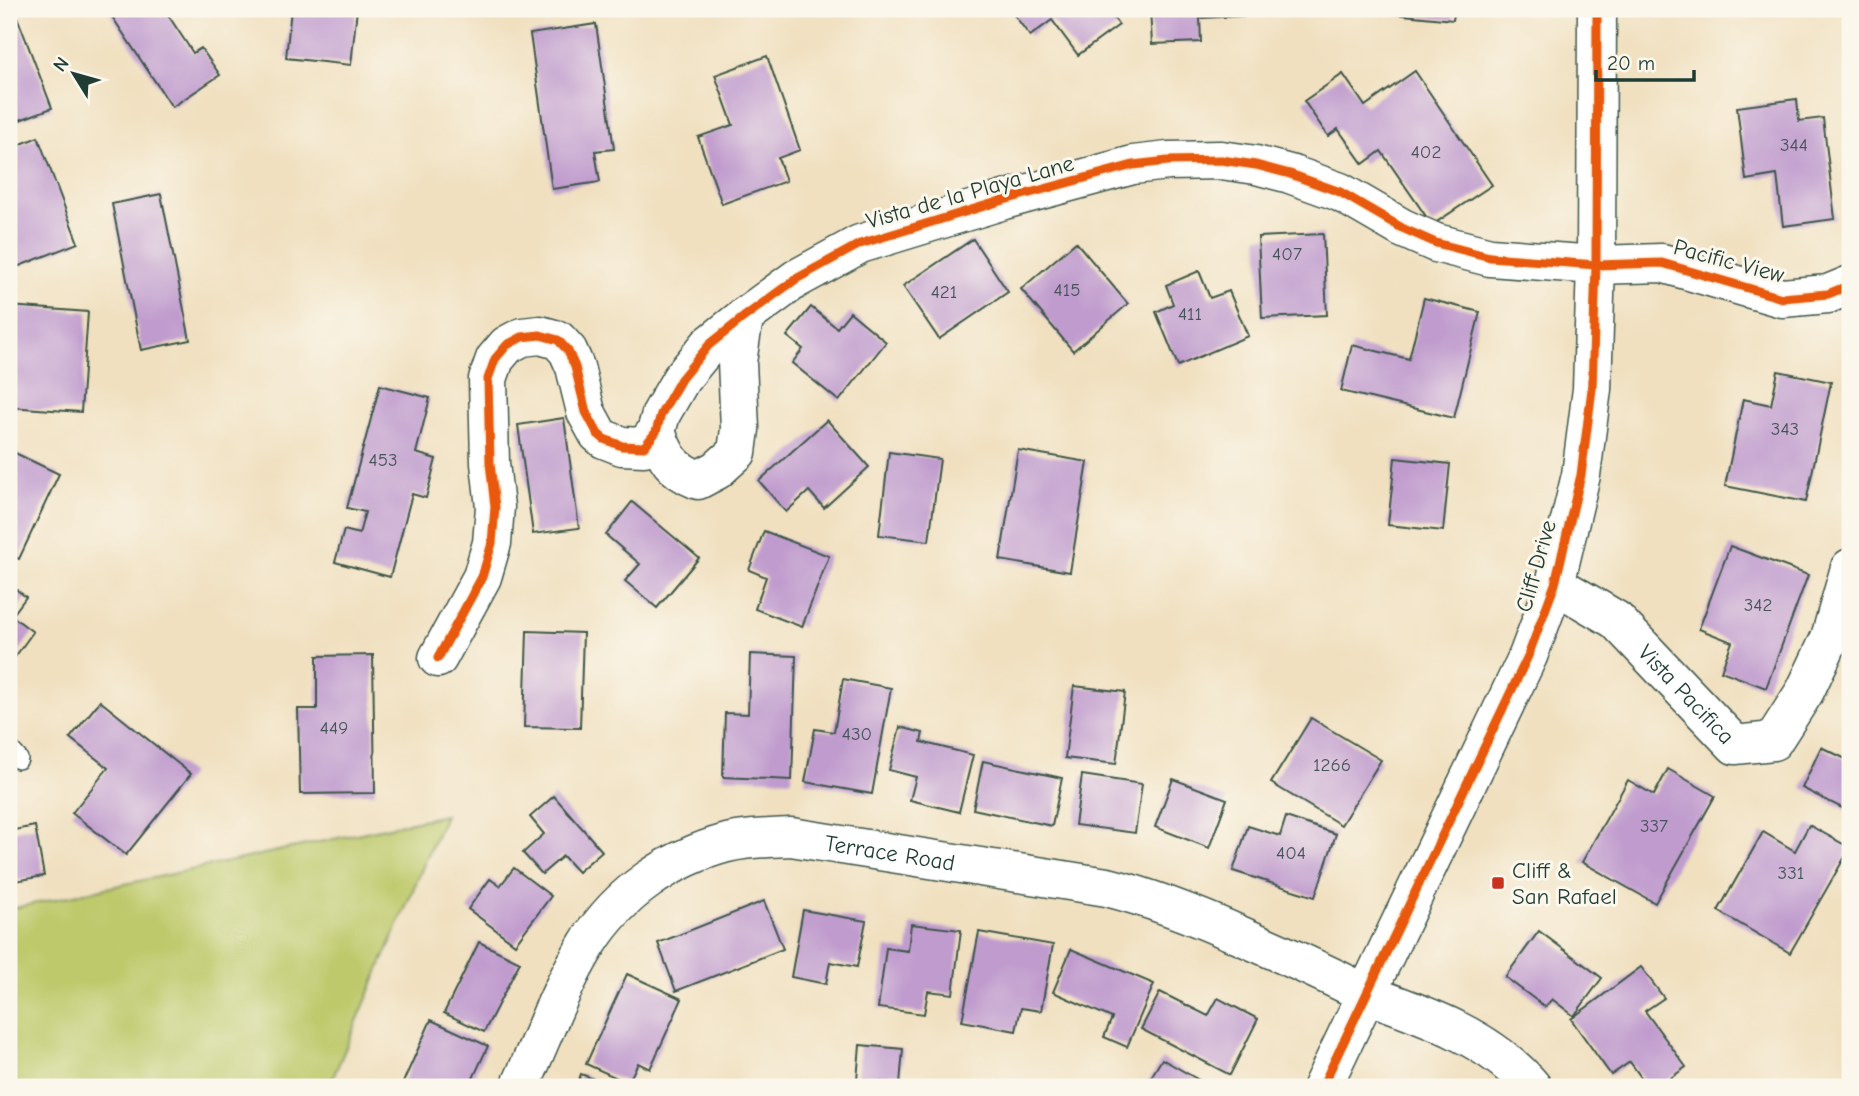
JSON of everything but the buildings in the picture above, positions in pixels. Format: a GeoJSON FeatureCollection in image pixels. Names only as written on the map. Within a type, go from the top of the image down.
{"type":"FeatureCollection","features":[{"type":"Feature","properties":{"kind":"street","name":"Cliff Drive"},"geometry":{"type":"LineString","coordinates":[[1322,1087],[1528,656],[1555,584],[1581,475],[1592,389],[1596,265],[1597,9]]}},
{"type":"Feature","properties":{"kind":"street","name":"Vista de la Playa Lane"},"geometry":{"type":"LineString","coordinates":[[656,432],[661,414],[681,379],[709,345],[796,279],[860,244],[1017,196],[1133,165],[1221,160],[1256,165],[1340,192],[1402,228],[1436,243],[1490,257],[1596,265]]}},
{"type":"Feature","properties":{"kind":"street","name":"Pacific View"},"geometry":{"type":"LineString","coordinates":[[1596,265],[1662,262],[1782,298],[1828,294],[1850,285]]}},
{"type":"Feature","properties":{"kind":"street"},"geometry":{"type":"LineString","coordinates":[[438,658],[482,577],[492,543],[495,507],[490,463],[488,379],[495,359],[507,345],[522,337],[540,335],[558,340],[568,351],[575,367],[586,412],[598,434],[622,446],[644,447],[656,432],[666,457],[684,475],[698,480],[718,470],[737,452],[740,429],[737,362],[744,317]]}},
{"type":"Feature","properties":{"kind":"street","name":"Vista Pacifica"},"geometry":{"type":"LineString","coordinates":[[1555,584],[1616,620],[1735,745],[1773,741],[1805,691],[1830,638],[1850,568]]}},
{"type":"Feature","properties":{"kind":"street","name":"Terrace Road"},"geometry":{"type":"LineString","coordinates":[[520,1087],[574,967],[590,940],[620,903],[656,874],[684,858],[729,843],[791,837],[1137,894],[1314,967],[1366,994],[1426,1016],[1489,1048],[1532,1087]]}},
{"type":"Feature","properties":{"kind":"green space"},"geometry":{"type":"Polygon","coordinates":[[[445,815],[329,1087],[9,1087],[9,909],[445,815]]]}},
{"type":"Feature","properties":{"kind":"cycle path"},"geometry":{"type":"LineString","coordinates":[[1322,1087],[1528,656],[1555,584],[1581,475],[1592,389],[1596,265],[1597,9]]}},
{"type":"Feature","properties":{"kind":"cycle path"},"geometry":{"type":"LineString","coordinates":[[438,658],[482,577],[492,543],[495,507],[490,463],[488,379],[495,359],[507,345],[522,337],[540,335],[558,340],[568,351],[575,367],[586,412],[598,434],[622,446],[644,447],[656,432],[661,414],[681,379],[709,345],[796,279],[860,244],[1004,200],[1133,165],[1221,160],[1256,165],[1340,192],[1402,228],[1436,243],[1490,257],[1596,265],[1662,263],[1782,298],[1828,294],[1850,285]]}},
{"type":"Feature","properties":{"kind":"place","name":"Cliff & San Rafael"},"geometry":{"type":"Point","coordinates":[1498,883]}}]}
